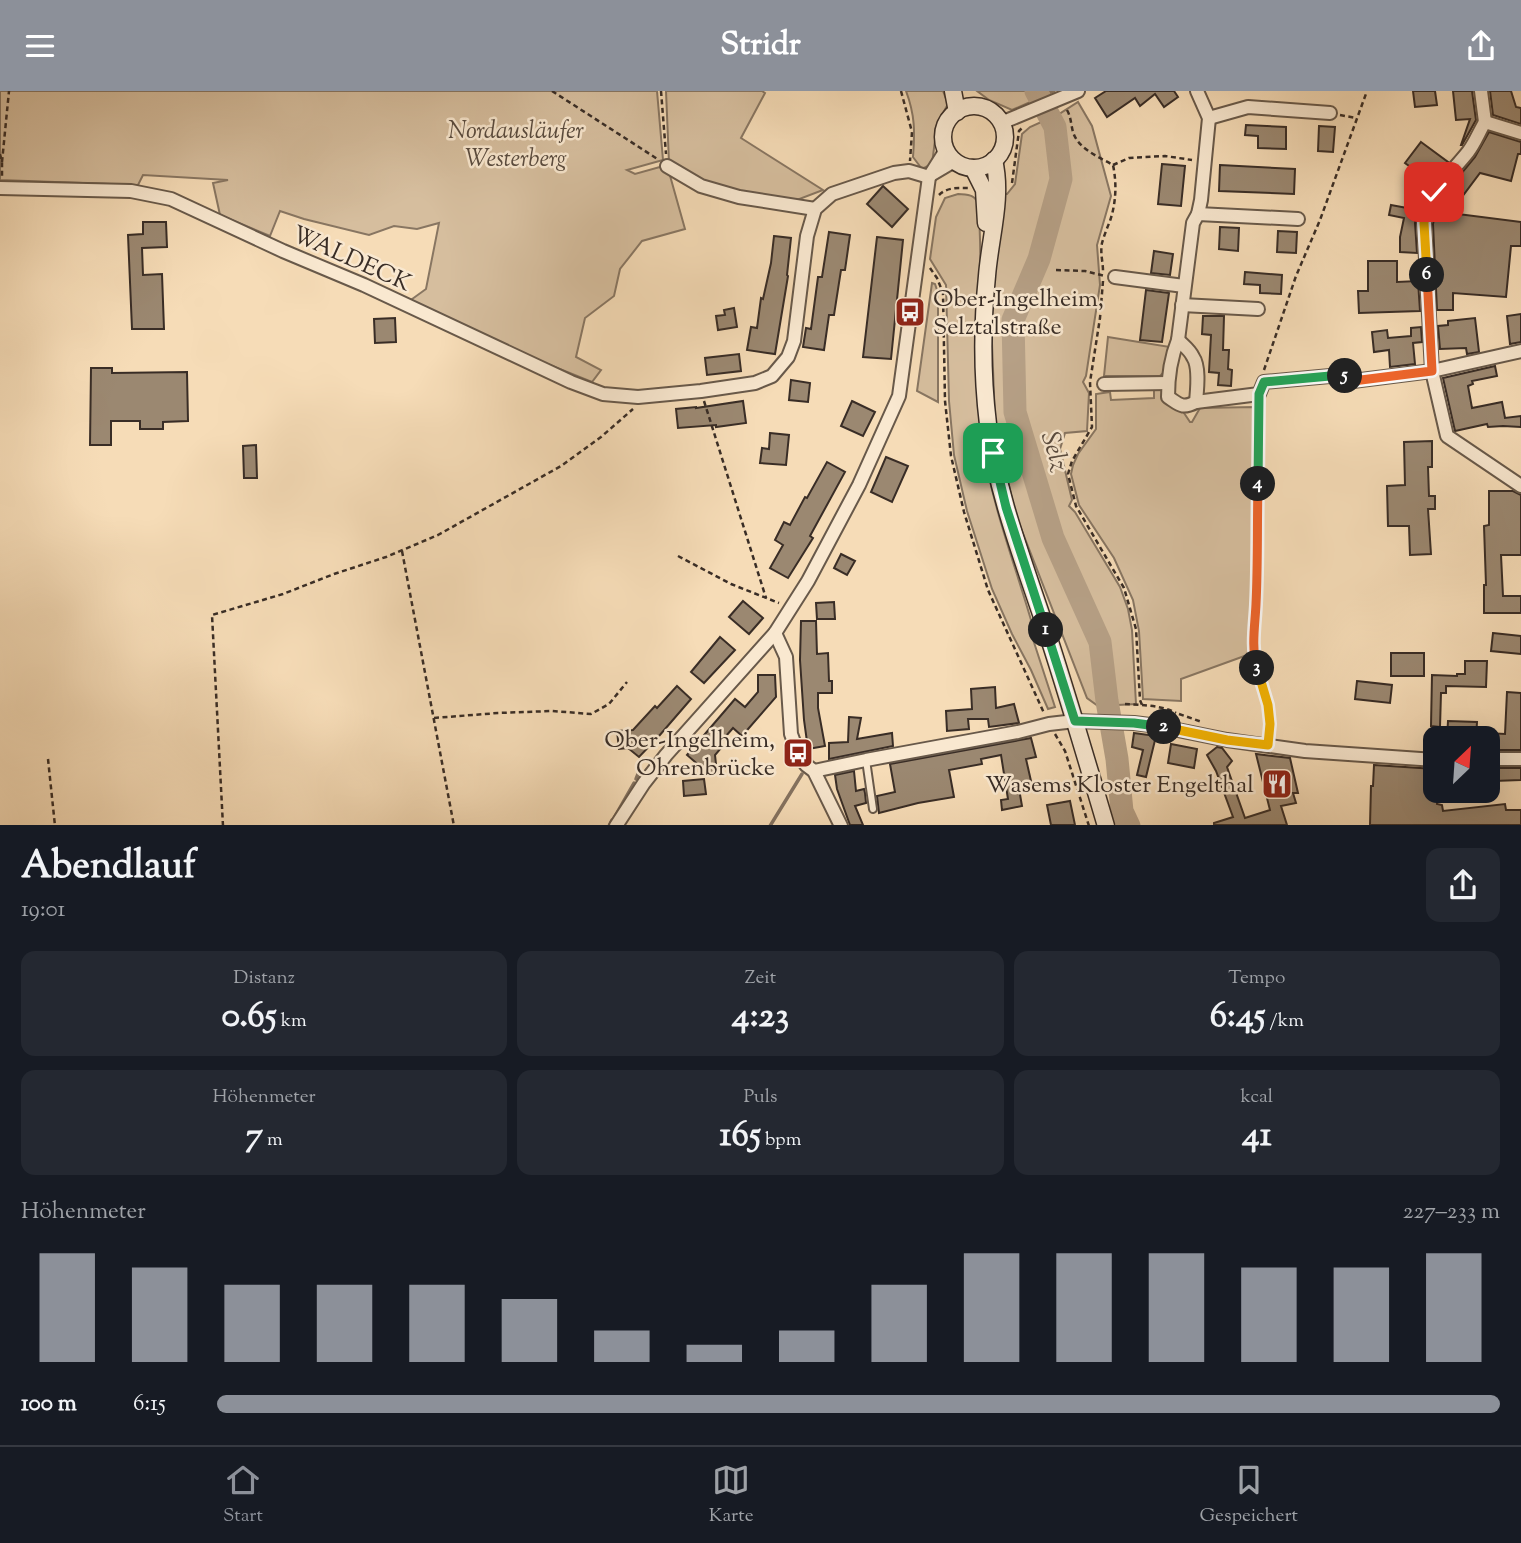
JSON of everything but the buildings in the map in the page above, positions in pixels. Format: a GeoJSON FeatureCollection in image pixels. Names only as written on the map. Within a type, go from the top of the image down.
{"type":"FeatureCollection","features":[{"type":"Feature","properties":{"kind":"main road"},"geometry":{"type":"LineString","coordinates":[[953,91],[957,112]]}},
{"type":"Feature","properties":{"kind":"main road"},"geometry":{"type":"LineString","coordinates":[[965,91],[978,107]]}},
{"type":"Feature","properties":{"kind":"main road"},"geometry":{"type":"LineString","coordinates":[[978,107],[991,112],[1001,123],[1004,143],[995,160],[982,167],[972,168],[959,164],[950,155],[944,144],[943,132],[948,121],[957,112],[978,107]]}},
{"type":"Feature","properties":{"kind":"main road"},"geometry":{"type":"LineString","coordinates":[[995,160],[998,190],[984,317],[984,371],[993,453],[1006,507],[1106,825]]}},
{"type":"Feature","properties":{"kind":"main road"},"geometry":{"type":"LineString","coordinates":[[972,168],[984,190],[987,274]]}},
{"type":"Feature","properties":{"kind":"street"},"geometry":{"type":"LineString","coordinates":[[1001,123],[1025,119],[1078,91]]}},
{"type":"Feature","properties":{"kind":"street"},"geometry":{"type":"LineString","coordinates":[[1197,91],[1209,118],[1206,161],[1198,214],[1193,223],[1168,397],[1186,406],[1261,388],[1341,375],[1353,381],[1432,371],[1521,351]]}},
{"type":"Feature","properties":{"kind":"street"},"geometry":{"type":"LineString","coordinates":[[1481,91],[1485,122],[1470,149],[1434,192],[1426,209],[1424,223],[1432,371],[1447,436],[1521,486]]}},
{"type":"Feature","properties":{"kind":"street"},"geometry":{"type":"LineString","coordinates":[[1209,118],[1248,107],[1330,113]]}},
{"type":"Feature","properties":{"kind":"street"},"geometry":{"type":"LineString","coordinates":[[1485,122],[1521,133]]}},
{"type":"Feature","properties":{"kind":"street"},"geometry":{"type":"LineString","coordinates":[[616,825],[666,755],[775,633],[808,581],[859,485],[899,396],[929,177],[950,155]]}},
{"type":"Feature","properties":{"kind":"street"},"geometry":{"type":"LineString","coordinates":[[667,166],[701,185],[739,197],[815,209],[832,194],[878,177],[909,171],[929,177]]}},
{"type":"Feature","properties":{"kind":"street","name":"WALDECK"},"geometry":{"type":"LineString","coordinates":[[1,188],[131,191],[171,199],[571,381],[603,394],[638,397],[755,383],[772,376],[788,356],[794,341],[807,236],[815,209]]}},
{"type":"Feature","properties":{"kind":"street"},"geometry":{"type":"LineString","coordinates":[[1198,214],[1298,219]]}},
{"type":"Feature","properties":{"kind":"street"},"geometry":{"type":"LineString","coordinates":[[1109,276],[1184,286]]}},
{"type":"Feature","properties":{"kind":"street"},"geometry":{"type":"LineString","coordinates":[[1182,305],[1258,309]]}},
{"type":"Feature","properties":{"kind":"street"},"geometry":{"type":"LineString","coordinates":[[1178,340],[1193,355],[1196,362],[1196,402]]}},
{"type":"Feature","properties":{"kind":"street"},"geometry":{"type":"LineString","coordinates":[[1104,384],[1168,383]]}},
{"type":"Feature","properties":{"kind":"street"},"geometry":{"type":"LineString","coordinates":[[775,633],[786,657],[791,734],[798,753],[814,771],[841,825]]}},
{"type":"Feature","properties":{"kind":"street"},"geometry":{"type":"LineString","coordinates":[[814,771],[1075,721],[1158,726],[1227,740],[1304,751],[1423,759]]}},
{"type":"Feature","properties":{"kind":"street"},"geometry":{"type":"LineString","coordinates":[[1500,759],[1521,758]]}},
{"type":"Feature","properties":{"kind":"lane"},"geometry":{"type":"LineString","coordinates":[[866,760],[873,809]]}},
{"type":"Feature","properties":{"kind":"path"},"geometry":{"type":"LineString","coordinates":[[1,188],[9,91]]}},
{"type":"Feature","properties":{"kind":"path"},"geometry":{"type":"LineString","coordinates":[[552,91],[667,166]]}},
{"type":"Feature","properties":{"kind":"path"},"geometry":{"type":"LineString","coordinates":[[661,91],[667,166]]}},
{"type":"Feature","properties":{"kind":"path"},"geometry":{"type":"LineString","coordinates":[[901,91],[912,132],[909,171]]}},
{"type":"Feature","properties":{"kind":"path"},"geometry":{"type":"LineString","coordinates":[[1268,745],[1268,705],[1253,649],[1261,388],[1296,276],[1320,220],[1367,91]]}},
{"type":"Feature","properties":{"kind":"path"},"geometry":{"type":"LineString","coordinates":[[1058,100],[1070,117],[1074,135],[1088,151],[1113,165],[1116,178],[1115,202],[1102,243],[1101,255],[1109,276],[1090,383],[1092,427],[1072,461],[1069,479],[1076,506],[1124,588],[1136,629],[1142,705]]}},
{"type":"Feature","properties":{"kind":"path"},"geometry":{"type":"LineString","coordinates":[[1330,113],[1356,118]]}},
{"type":"Feature","properties":{"kind":"path"},"geometry":{"type":"LineString","coordinates":[[1006,190],[1012,183],[1019,131],[1025,119]]}},
{"type":"Feature","properties":{"kind":"path"},"geometry":{"type":"LineString","coordinates":[[0,154],[2,162]]}},
{"type":"Feature","properties":{"kind":"path"},"geometry":{"type":"LineString","coordinates":[[1113,165],[1129,158],[1165,156],[1206,161]]}},
{"type":"Feature","properties":{"kind":"path"},"geometry":{"type":"LineString","coordinates":[[938,195],[952,188],[978,190]]}},
{"type":"Feature","properties":{"kind":"path"},"geometry":{"type":"LineString","coordinates":[[926,263],[937,278],[943,293],[945,401],[951,456],[964,512],[988,590],[1049,724],[1065,751],[1089,825]]}},
{"type":"Feature","properties":{"kind":"path"},"geometry":{"type":"LineString","coordinates":[[1056,270],[1085,271],[1109,276]]}},
{"type":"Feature","properties":{"kind":"path"},"geometry":{"type":"LineString","coordinates":[[701,391],[766,598]]}},
{"type":"Feature","properties":{"kind":"path"},"geometry":{"type":"LineString","coordinates":[[223,825],[212,615],[283,594],[386,558],[438,535],[561,466],[637,406],[638,397]]}},
{"type":"Feature","properties":{"kind":"path"},"geometry":{"type":"LineString","coordinates":[[402,551],[454,825]]}},
{"type":"Feature","properties":{"kind":"path"},"geometry":{"type":"LineString","coordinates":[[678,556],[731,584],[791,608]]}},
{"type":"Feature","properties":{"kind":"path"},"geometry":{"type":"LineString","coordinates":[[434,718],[552,711],[591,713],[609,704],[627,682]]}},
{"type":"Feature","properties":{"kind":"path"},"geometry":{"type":"LineString","coordinates":[[1125,704],[1169,709],[1176,713]]}},
{"type":"Feature","properties":{"kind":"path"},"geometry":{"type":"LineString","coordinates":[[48,759],[55,825]]}},
{"type":"Feature","properties":{"kind":"green space","name":"Nordausläufer Westerberg"},"geometry":{"type":"Polygon","coordinates":[[[0,91],[657,91],[663,160],[627,170],[635,174],[667,165],[685,229],[642,241],[620,269],[614,296],[585,318],[576,357],[601,370],[592,382],[408,302],[426,289],[439,223],[417,229],[394,226],[369,235],[280,211],[270,236],[220,215],[213,183],[228,180],[143,175],[138,185],[0,180],[0,91]]]}},
{"type":"Feature","properties":{"kind":"green space"},"geometry":{"type":"Polygon","coordinates":[[[666,91],[762,91],[765,93],[741,138],[823,190],[789,203],[738,193],[702,181],[669,163],[666,91]]]}},
{"type":"Feature","properties":{"kind":"green space"},"geometry":{"type":"Polygon","coordinates":[[[906,91],[943,91],[948,104],[937,124],[932,164],[922,169],[913,157],[914,124],[906,91]]]}},
{"type":"Feature","properties":{"kind":"green space"},"geometry":{"type":"Polygon","coordinates":[[[977,91],[1055,91],[1012,110],[989,100],[977,91]]]}},
{"type":"Feature","properties":{"kind":"green space"},"geometry":{"type":"Polygon","coordinates":[[[1078,102],[1092,126],[1111,196],[1097,245],[1100,285],[1083,382],[1089,393],[1087,431],[1065,433],[1060,449],[1072,500],[1069,506],[1120,587],[1128,609],[1132,630],[1136,704],[1098,706],[1087,698],[1015,513],[995,420],[991,318],[1001,194],[1007,194],[1015,184],[1022,134],[1030,127],[1078,102]]]}},
{"type":"Feature","properties":{"kind":"green space"},"geometry":{"type":"Polygon","coordinates":[[[958,194],[973,197],[979,206],[978,381],[984,451],[999,515],[1031,620],[1029,627],[1055,707],[1048,709],[992,589],[967,511],[954,455],[949,401],[946,285],[930,259],[936,217],[945,198],[958,194]]]}},
{"type":"Feature","properties":{"kind":"green space"},"geometry":{"type":"Polygon","coordinates":[[[932,283],[938,293],[938,402],[917,391],[932,283]]]}},
{"type":"Feature","properties":{"kind":"green space"},"geometry":{"type":"Polygon","coordinates":[[[1108,337],[1170,347],[1166,370],[1160,376],[1104,376],[1108,337]]]}},
{"type":"Feature","properties":{"kind":"green space"},"geometry":{"type":"Polygon","coordinates":[[[1154,389],[1161,389],[1165,399],[1182,410],[1190,422],[1200,408],[1255,407],[1250,654],[1181,679],[1181,701],[1143,699],[1139,631],[1133,600],[1114,558],[1079,505],[1071,474],[1078,454],[1096,429],[1096,394],[1110,392],[1111,400],[1154,398],[1154,389]]]}},
{"type":"Feature","properties":{"kind":"waterway","name":"Selz"},"geometry":{"type":"LineString","coordinates":[[1036,91],[1055,127],[1061,179],[1039,259],[1013,320],[1015,412],[1053,538],[1100,642],[1122,811],[1129,825]]}},
{"type":"Feature","properties":{"kind":"waterway"},"geometry":{"type":"LineString","coordinates":[[636,779],[640,769]]}},
{"type":"Feature","properties":{"kind":"waterway"},"geometry":{"type":"LineString","coordinates":[[771,825],[802,774]]}},
{"type":"Feature","properties":{"kind":"waterway"},"geometry":{"type":"LineString","coordinates":[[614,818],[634,783]]}},
{"type":"Feature","properties":{"kind":"waterway"},"geometry":{"type":"LineString","coordinates":[[610,825],[612,820]]}},
{"type":"Feature","properties":{"kind":"place","name":"Ober-Ingelheim, Selztalstraße"},"geometry":{"type":"Point","coordinates":[910,312]}},
{"type":"Feature","properties":{"kind":"place","name":"Ober-Ingelheim, Ohrenbrücke"},"geometry":{"type":"Point","coordinates":[798,753]}},
{"type":"Feature","properties":{"kind":"place","name":"Wasems Kloster Engelthal"},"geometry":{"type":"Point","coordinates":[1277,784]}},
{"type":"Feature","properties":{"kind":"route"},"geometry":{"type":"LineString","coordinates":[[993,453],[1006,507],[1075,721],[1134,723],[1268,745],[1268,705],[1253,649],[1259,394],[1264,382],[1341,375],[1353,381],[1432,371],[1424,223],[1426,209],[1434,192]]}}]}
